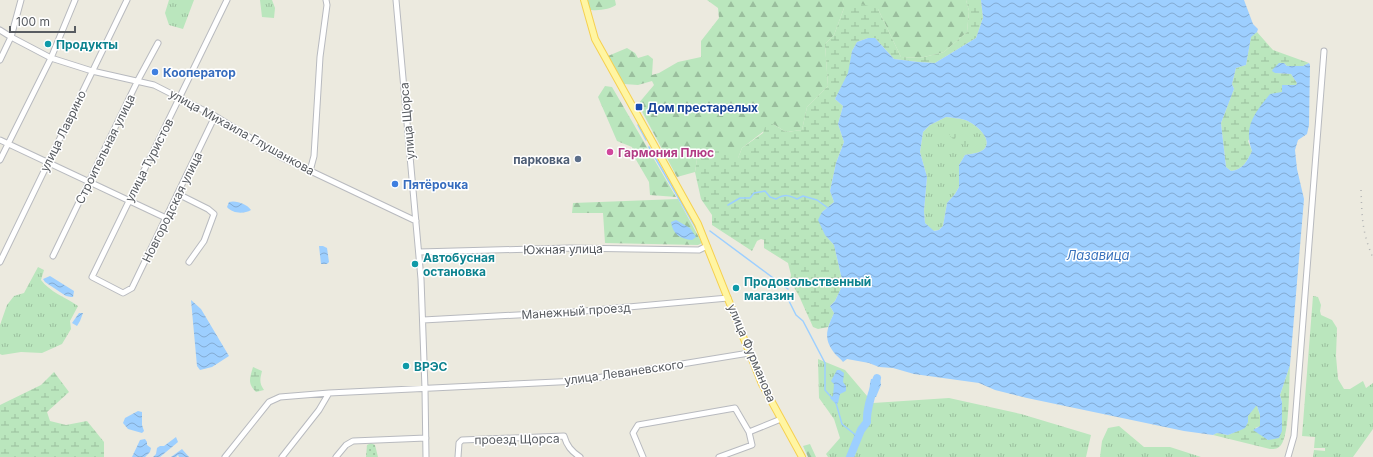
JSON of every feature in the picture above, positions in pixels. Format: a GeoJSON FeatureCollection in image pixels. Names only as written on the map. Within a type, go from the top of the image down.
{"type":"FeatureCollection","features":[{"type":"Feature","properties":{"kind":"main road","name":"улица Фурманова"},"geometry":{"type":"LineString","coordinates":[[584,0],[595,39],[698,224],[762,384],[802,457]]}},
{"type":"Feature","properties":{"kind":"street"},"geometry":{"type":"LineString","coordinates":[[0,160],[51,58],[75,0]]}},
{"type":"Feature","properties":{"kind":"street","name":"улица Лаврино"},"geometry":{"type":"LineString","coordinates":[[1,259],[127,0]]}},
{"type":"Feature","properties":{"kind":"street","name":"улица Туристов"},"geometry":{"type":"LineString","coordinates":[[123,293],[92,277],[227,0]]}},
{"type":"Feature","properties":{"kind":"street"},"geometry":{"type":"LineString","coordinates":[[310,171],[314,156],[320,57],[327,5],[326,0]]}},
{"type":"Feature","properties":{"kind":"street","name":"улица Щорса"},"geometry":{"type":"LineString","coordinates":[[396,0],[419,252],[423,320],[426,457]]}},
{"type":"Feature","properties":{"kind":"street"},"geometry":{"type":"LineString","coordinates":[[0,60],[11,37],[20,1]]}},
{"type":"Feature","properties":{"kind":"street","name":"улица Михаила Глушанкова"},"geometry":{"type":"LineString","coordinates":[[0,30],[51,58],[92,71],[138,80],[154,85],[215,116],[282,157],[416,221]]}},
{"type":"Feature","properties":{"kind":"street","name":"Строительная улица"},"geometry":{"type":"LineString","coordinates":[[53,256],[138,80],[158,43]]}},
{"type":"Feature","properties":{"kind":"street"},"geometry":{"type":"LineString","coordinates":[[1288,457],[1294,436],[1324,51]]}},
{"type":"Feature","properties":{"kind":"street","name":"Новгородская улица"},"geometry":{"type":"LineString","coordinates":[[123,293],[132,288],[215,116]]}},
{"type":"Feature","properties":{"kind":"street"},"geometry":{"type":"LineString","coordinates":[[0,140],[48,164],[166,218]]}},
{"type":"Feature","properties":{"kind":"street"},"geometry":{"type":"LineString","coordinates":[[178,194],[208,209],[214,214],[204,241],[189,262]]}},
{"type":"Feature","properties":{"kind":"street","name":"Южная улица"},"geometry":{"type":"LineString","coordinates":[[419,252],[569,248],[699,250],[707,246]]}},
{"type":"Feature","properties":{"kind":"street","name":"Манежный проезд"},"geometry":{"type":"LineString","coordinates":[[423,320],[573,312],[728,298]]}},
{"type":"Feature","properties":{"kind":"street","name":"улица Леваневского"},"geometry":{"type":"LineString","coordinates":[[225,457],[269,402],[280,397],[578,381],[749,353]]}},
{"type":"Feature","properties":{"kind":"street"},"geometry":{"type":"LineString","coordinates":[[282,457],[319,410],[328,394]]}},
{"type":"Feature","properties":{"kind":"street"},"geometry":{"type":"LineString","coordinates":[[640,456],[634,433],[638,425],[734,408],[749,432],[752,445],[719,457]]}},
{"type":"Feature","properties":{"kind":"street"},"geometry":{"type":"LineString","coordinates":[[749,432],[781,419]]}},
{"type":"Feature","properties":{"kind":"street","name":"проезд Щорса"},"geometry":{"type":"LineString","coordinates":[[458,457],[459,443],[462,440],[564,436],[572,452],[580,457]]}},
{"type":"Feature","properties":{"kind":"street"},"geometry":{"type":"LineString","coordinates":[[336,457],[346,445],[353,440],[426,438]]}},
{"type":"Feature","properties":{"kind":"green space"},"geometry":{"type":"Polygon","coordinates":[[[169,0],[194,0],[183,29],[169,25],[165,13],[169,0]]]}},
{"type":"Feature","properties":{"kind":"green space"},"geometry":{"type":"Polygon","coordinates":[[[260,0],[272,0],[275,8],[274,18],[262,17],[260,0]]]}},
{"type":"Feature","properties":{"kind":"green space"},"geometry":{"type":"Polygon","coordinates":[[[586,0],[615,0],[616,5],[603,10],[591,10],[588,9],[586,0]]]}},
{"type":"Feature","properties":{"kind":"green space"},"geometry":{"type":"Polygon","coordinates":[[[707,0],[966,0],[969,11],[967,32],[944,52],[920,58],[901,57],[878,9],[844,8],[834,35],[825,44],[828,86],[807,107],[802,130],[786,132],[773,124],[742,148],[738,158],[697,159],[695,172],[677,177],[638,104],[654,85],[652,81],[638,85],[624,84],[608,56],[627,48],[635,53],[638,58],[648,55],[653,59],[652,75],[659,73],[678,62],[701,57],[701,41],[719,18],[718,8],[707,0]]]}},
{"type":"Feature","properties":{"kind":"green space"},"geometry":{"type":"Polygon","coordinates":[[[966,0],[981,0],[983,18],[976,38],[935,63],[894,59],[875,38],[868,38],[857,42],[852,51],[849,73],[835,99],[843,106],[838,124],[844,142],[836,163],[830,191],[834,202],[822,212],[825,235],[834,245],[843,284],[835,301],[830,306],[834,313],[828,327],[818,329],[813,327],[790,280],[791,275],[788,263],[764,248],[764,240],[761,239],[757,241],[752,251],[712,225],[712,215],[701,199],[695,172],[697,159],[719,150],[730,152],[733,158],[738,158],[742,148],[763,133],[766,124],[773,124],[786,132],[802,130],[807,107],[828,86],[825,44],[834,35],[844,8],[859,3],[878,9],[901,57],[920,58],[944,52],[967,32],[969,11],[966,0]]]}},
{"type":"Feature","properties":{"kind":"green space"},"geometry":{"type":"Polygon","coordinates":[[[1257,32],[1273,50],[1309,63],[1303,66],[1287,66],[1284,63],[1275,73],[1291,74],[1297,83],[1296,85],[1282,92],[1248,141],[1252,151],[1246,161],[1239,169],[1231,171],[1226,167],[1221,123],[1234,89],[1232,84],[1236,68],[1246,65],[1251,36],[1257,32]]]}},
{"type":"Feature","properties":{"kind":"green space"},"geometry":{"type":"Polygon","coordinates":[[[605,86],[612,87],[676,197],[650,195],[649,182],[635,158],[632,147],[617,141],[598,97],[605,86]]]}},
{"type":"Feature","properties":{"kind":"green space"},"geometry":{"type":"Polygon","coordinates":[[[946,117],[965,120],[974,125],[982,132],[987,142],[983,150],[977,153],[965,155],[959,165],[959,187],[947,203],[943,226],[939,230],[933,231],[925,223],[924,211],[927,177],[920,152],[923,132],[930,125],[946,117]]]}},
{"type":"Feature","properties":{"kind":"green space"},"geometry":{"type":"Polygon","coordinates":[[[952,132],[959,132],[967,136],[967,143],[962,145],[958,144],[961,138],[956,136],[954,140],[950,136],[952,132]]]}},
{"type":"Feature","properties":{"kind":"green space"},"geometry":{"type":"Polygon","coordinates":[[[678,199],[702,243],[698,245],[605,243],[603,213],[572,213],[573,203],[678,199]]]}},
{"type":"Feature","properties":{"kind":"green space"},"geometry":{"type":"Polygon","coordinates":[[[38,267],[44,270],[41,280],[45,284],[53,291],[78,306],[70,321],[71,329],[62,344],[42,353],[21,352],[2,355],[0,354],[0,325],[7,305],[14,296],[24,293],[38,267]]]}},
{"type":"Feature","properties":{"kind":"green space"},"geometry":{"type":"Polygon","coordinates":[[[1313,296],[1318,297],[1321,305],[1321,315],[1332,320],[1337,328],[1336,356],[1338,379],[1344,389],[1350,389],[1363,381],[1366,388],[1373,383],[1373,429],[1353,457],[1313,457],[1314,450],[1325,451],[1325,448],[1314,448],[1315,437],[1302,436],[1313,296]]]}},
{"type":"Feature","properties":{"kind":"green space"},"geometry":{"type":"Polygon","coordinates":[[[818,359],[845,370],[873,403],[949,398],[1021,414],[1091,435],[1086,457],[828,457],[826,454],[840,438],[834,419],[819,398],[818,359]]]}},
{"type":"Feature","properties":{"kind":"green space"},"geometry":{"type":"Polygon","coordinates":[[[1290,365],[1288,419],[1284,439],[1280,446],[1270,449],[1213,435],[1217,433],[1228,435],[1244,428],[1248,422],[1248,416],[1255,406],[1257,406],[1260,415],[1260,426],[1255,428],[1268,440],[1282,402],[1280,395],[1290,365]]]}},
{"type":"Feature","properties":{"kind":"green space"},"geometry":{"type":"Polygon","coordinates":[[[253,367],[262,371],[260,381],[264,390],[256,392],[251,386],[250,377],[253,367]]]}},
{"type":"Feature","properties":{"kind":"green space"},"geometry":{"type":"Polygon","coordinates":[[[54,372],[69,392],[47,412],[50,421],[66,425],[87,421],[104,442],[104,457],[0,457],[0,405],[41,385],[54,372]]]}},
{"type":"Feature","properties":{"kind":"green space"},"geometry":{"type":"Polygon","coordinates":[[[1119,426],[1144,447],[1170,447],[1201,457],[1100,457],[1102,441],[1108,428],[1119,426]]]}},
{"type":"Feature","properties":{"kind":"green space"},"geometry":{"type":"Polygon","coordinates":[[[371,443],[375,445],[378,457],[366,457],[367,445],[371,443]]]}},
{"type":"Feature","properties":{"kind":"green space"},"geometry":{"type":"Polygon","coordinates":[[[810,444],[816,457],[808,457],[803,446],[810,444]]]}},
{"type":"Feature","properties":{"kind":"water","name":"Лазавица"},"geometry":{"type":"Polygon","coordinates":[[[981,0],[1244,0],[1253,24],[1258,29],[1257,32],[1251,37],[1246,65],[1236,68],[1232,84],[1234,89],[1221,123],[1226,167],[1231,171],[1242,167],[1252,151],[1249,134],[1250,127],[1255,114],[1260,107],[1270,94],[1282,92],[1282,85],[1296,85],[1297,83],[1291,74],[1275,73],[1272,71],[1273,69],[1279,63],[1284,63],[1287,66],[1303,66],[1309,63],[1309,125],[1307,134],[1298,140],[1295,150],[1297,169],[1304,199],[1290,365],[1280,395],[1282,402],[1282,431],[1279,438],[1268,440],[1253,430],[1260,426],[1260,415],[1257,406],[1248,416],[1248,422],[1245,428],[1228,435],[1217,433],[1213,435],[1184,431],[1027,398],[995,390],[979,383],[914,374],[893,368],[879,367],[869,363],[847,359],[843,362],[836,355],[829,344],[827,334],[829,324],[834,313],[830,306],[835,301],[843,284],[834,245],[825,235],[818,220],[822,212],[834,202],[830,191],[836,163],[844,142],[838,124],[843,106],[835,99],[848,73],[852,51],[857,42],[868,38],[875,38],[894,59],[935,63],[976,38],[983,18],[981,0]],[[946,117],[930,125],[923,132],[920,152],[927,177],[924,211],[925,223],[934,231],[939,230],[943,226],[947,203],[959,187],[959,165],[965,155],[977,153],[983,150],[987,142],[982,132],[974,125],[963,119],[946,117]]]}},
{"type":"Feature","properties":{"kind":"water"},"geometry":{"type":"Polygon","coordinates":[[[229,202],[241,203],[251,210],[242,213],[232,211],[227,207],[229,202]]]}},
{"type":"Feature","properties":{"kind":"water"},"geometry":{"type":"Polygon","coordinates":[[[676,220],[690,228],[696,237],[692,240],[684,239],[678,236],[671,222],[676,220]]]}},
{"type":"Feature","properties":{"kind":"water"},"geometry":{"type":"Polygon","coordinates":[[[319,246],[327,248],[329,262],[327,264],[321,264],[319,246]]]}},
{"type":"Feature","properties":{"kind":"water"},"geometry":{"type":"Polygon","coordinates":[[[50,276],[74,291],[73,297],[66,296],[45,282],[43,279],[50,276]]]}},
{"type":"Feature","properties":{"kind":"water"},"geometry":{"type":"Polygon","coordinates":[[[191,300],[201,309],[229,356],[212,367],[200,370],[197,366],[191,300]]]}},
{"type":"Feature","properties":{"kind":"water"},"geometry":{"type":"Polygon","coordinates":[[[79,313],[83,313],[77,326],[72,323],[79,313]]]}},
{"type":"Feature","properties":{"kind":"water"},"geometry":{"type":"Polygon","coordinates":[[[837,370],[844,373],[843,382],[846,386],[846,391],[840,394],[838,403],[836,404],[830,398],[833,396],[834,384],[831,381],[837,370]]]}},
{"type":"Feature","properties":{"kind":"water"},"geometry":{"type":"Polygon","coordinates":[[[880,378],[881,385],[876,397],[869,397],[871,379],[880,378]]]}},
{"type":"Feature","properties":{"kind":"water"},"geometry":{"type":"Polygon","coordinates":[[[138,411],[142,412],[142,425],[144,431],[142,433],[128,429],[123,423],[125,418],[138,411]]]}},
{"type":"Feature","properties":{"kind":"water"},"geometry":{"type":"Polygon","coordinates":[[[176,437],[178,442],[160,457],[153,457],[156,454],[157,448],[164,446],[176,437]]]}},
{"type":"Feature","properties":{"kind":"water"},"geometry":{"type":"Polygon","coordinates":[[[145,439],[147,445],[151,448],[150,452],[145,457],[132,457],[140,440],[145,439]]]}},
{"type":"Feature","properties":{"kind":"water"},"geometry":{"type":"Polygon","coordinates":[[[182,449],[189,457],[179,457],[178,455],[176,457],[171,457],[182,449]]]}},
{"type":"Feature","properties":{"kind":"waterway"},"geometry":{"type":"LineString","coordinates":[[638,125],[646,140]]}},
{"type":"Feature","properties":{"kind":"waterway"},"geometry":{"type":"LineString","coordinates":[[649,147],[697,230]]}},
{"type":"Feature","properties":{"kind":"waterway"},"geometry":{"type":"LineString","coordinates":[[728,205],[740,198],[750,198],[754,193],[765,191],[770,197],[776,199],[782,196],[797,199],[803,196],[817,200],[828,208]]}},
{"type":"Feature","properties":{"kind":"waterway"},"geometry":{"type":"LineString","coordinates":[[710,231],[788,289]]}},
{"type":"Feature","properties":{"kind":"waterway"},"geometry":{"type":"LineString","coordinates":[[789,301],[796,315],[803,321],[825,363],[825,390],[832,398]]}},
{"type":"Feature","properties":{"kind":"waterway","name":"Лазавица"},"geometry":{"type":"LineString","coordinates":[[850,457],[861,430],[867,422],[869,405],[877,378]]}},
{"type":"Feature","properties":{"kind":"waterway"},"geometry":{"type":"LineString","coordinates":[[836,403],[842,424],[858,437]]}},
{"type":"Feature","properties":{"kind":"railway"},"geometry":{"type":"LineString","coordinates":[[1361,190],[1363,225],[1373,258]]}},
{"type":"Feature","properties":{"kind":"place","name":"Продукты"},"geometry":{"type":"Point","coordinates":[48,44]}},
{"type":"Feature","properties":{"kind":"place","name":"Кооператор"},"geometry":{"type":"Point","coordinates":[155,72]}},
{"type":"Feature","properties":{"kind":"place","name":"Дом престарелых"},"geometry":{"type":"Point","coordinates":[639,107]}},
{"type":"Feature","properties":{"kind":"place","name":"Гармония Плюс"},"geometry":{"type":"Point","coordinates":[610,152]}},
{"type":"Feature","properties":{"kind":"place","name":"парковка"},"geometry":{"type":"Point","coordinates":[578,159]}},
{"type":"Feature","properties":{"kind":"place","name":"Пятёрочка"},"geometry":{"type":"Point","coordinates":[395,184]}},
{"type":"Feature","properties":{"kind":"place","name":"Автобусная остановка"},"geometry":{"type":"Point","coordinates":[415,264]}},
{"type":"Feature","properties":{"kind":"place","name":"Продовольственный магазин"},"geometry":{"type":"Point","coordinates":[736,288]}},
{"type":"Feature","properties":{"kind":"place","name":"ВРЭС"},"geometry":{"type":"Point","coordinates":[406,366]}}]}
